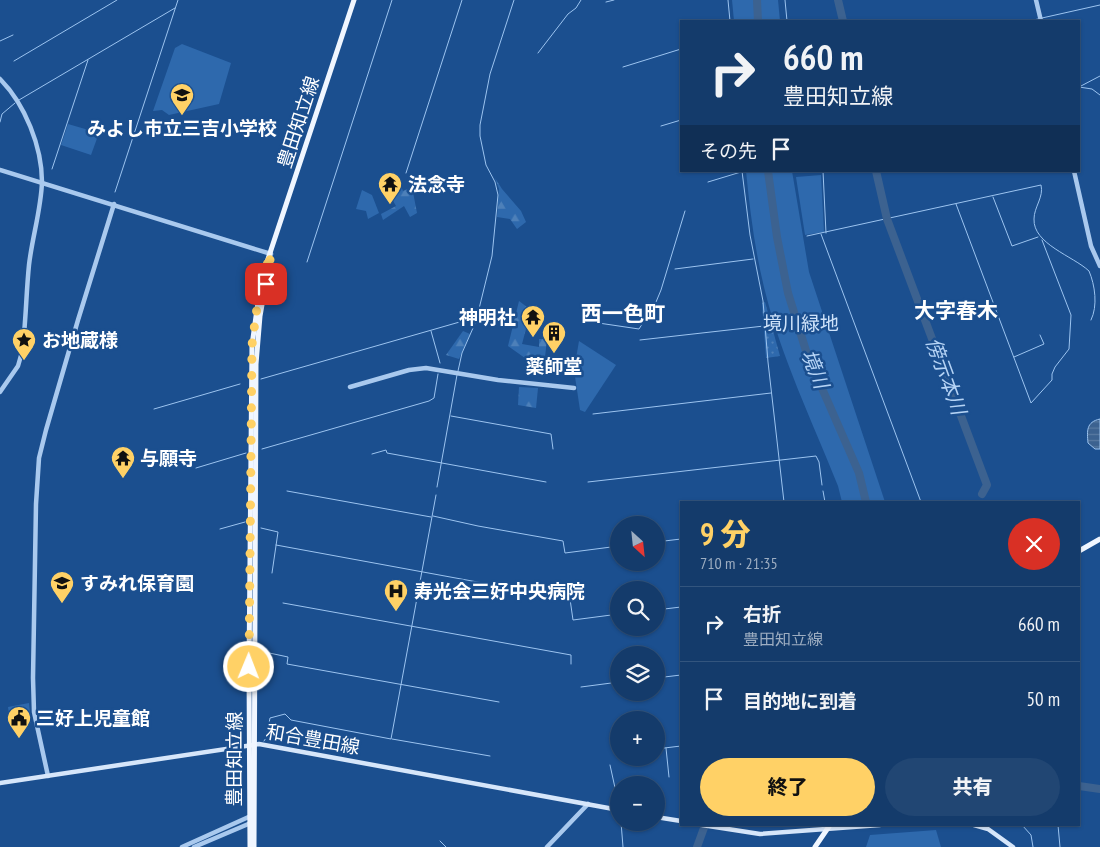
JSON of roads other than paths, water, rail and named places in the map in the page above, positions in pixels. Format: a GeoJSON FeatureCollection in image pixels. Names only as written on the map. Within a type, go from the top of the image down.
{"type":"FeatureCollection","features":[{"type":"Feature","properties":{"kind":"main road","name":"豊田知立線"},"geometry":{"type":"LineString","coordinates":[[254,847],[251,815],[252,345],[258,302],[266,265],[354,0]]}},
{"type":"Feature","properties":{"kind":"main road"},"geometry":{"type":"LineString","coordinates":[[1080,549],[1100,539]]}},
{"type":"Feature","properties":{"kind":"main road","name":"和合豊田線"},"geometry":{"type":"LineString","coordinates":[[0,783],[252,744],[610,808]]}},
{"type":"Feature","properties":{"kind":"main road"},"geometry":{"type":"LineString","coordinates":[[665,818],[680,821]]}},
{"type":"Feature","properties":{"kind":"main road","name":"豊田知立線"},"geometry":{"type":"LineString","coordinates":[[250,847],[252,823]]}},
{"type":"Feature","properties":{"kind":"main road"},"geometry":{"type":"LineString","coordinates":[[707,826],[760,834],[854,826]]}},
{"type":"Feature","properties":{"kind":"main road"},"geometry":{"type":"LineString","coordinates":[[978,826],[988,829],[1013,847]]}},
{"type":"Feature","properties":{"kind":"main road"},"geometry":{"type":"LineString","coordinates":[[815,847],[829,827]]}},
{"type":"Feature","properties":{"kind":"street"},"geometry":{"type":"LineString","coordinates":[[1036,0],[1041,20]]}},
{"type":"Feature","properties":{"kind":"street"},"geometry":{"type":"LineString","coordinates":[[0,79],[20,106],[32,130],[40,163],[42,182],[29,266],[22,352],[18,366],[0,392]]}},
{"type":"Feature","properties":{"kind":"street"},"geometry":{"type":"LineString","coordinates":[[0,170],[271,254]]}},
{"type":"Feature","properties":{"kind":"street"},"geometry":{"type":"LineString","coordinates":[[1074,172],[1091,246],[1100,266]]}},
{"type":"Feature","properties":{"kind":"street"},"geometry":{"type":"LineString","coordinates":[[48,776],[34,712],[33,678],[39,458],[78,320],[114,204]]}},
{"type":"Feature","properties":{"kind":"street"},"geometry":{"type":"LineString","coordinates":[[350,387],[409,370],[426,368],[498,380],[574,388]]}},
{"type":"Feature","properties":{"kind":"street"},"geometry":{"type":"LineString","coordinates":[[547,847],[576,819],[588,804]]}},
{"type":"Feature","properties":{"kind":"street"},"geometry":{"type":"LineString","coordinates":[[182,847],[251,815]]}},
{"type":"Feature","properties":{"kind":"street"},"geometry":{"type":"LineString","coordinates":[[194,847],[252,823]]}},
{"type":"Feature","properties":{"kind":"waterway"},"geometry":{"type":"LineString","coordinates":[[14,61],[117,0]]}},
{"type":"Feature","properties":{"kind":"waterway"},"geometry":{"type":"LineString","coordinates":[[115,192],[178,0]]}},
{"type":"Feature","properties":{"kind":"waterway"},"geometry":{"type":"LineString","coordinates":[[307,262],[392,0]]}},
{"type":"Feature","properties":{"kind":"waterway"},"geometry":{"type":"LineString","coordinates":[[406,173],[462,0]]}},
{"type":"Feature","properties":{"kind":"waterway"},"geometry":{"type":"LineString","coordinates":[[261,379],[477,317],[492,256],[498,195],[495,182],[486,165],[480,136],[480,125],[490,74],[514,0]]}},
{"type":"Feature","properties":{"kind":"waterway"},"geometry":{"type":"LineString","coordinates":[[538,53],[581,0]]}},
{"type":"Feature","properties":{"kind":"waterway"},"geometry":{"type":"LineString","coordinates":[[606,2],[614,0]]}},
{"type":"Feature","properties":{"kind":"waterway"},"geometry":{"type":"LineString","coordinates":[[728,0],[730,20]]}},
{"type":"Feature","properties":{"kind":"waterway","name":"境川"},"geometry":{"type":"LineString","coordinates":[[757,0],[758,20]]}},
{"type":"Feature","properties":{"kind":"waterway"},"geometry":{"type":"LineString","coordinates":[[785,0],[787,20]]}},
{"type":"Feature","properties":{"kind":"waterway","name":"傍示本川"},"geometry":{"type":"LineString","coordinates":[[838,0],[843,20]]}},
{"type":"Feature","properties":{"kind":"waterway"},"geometry":{"type":"LineString","coordinates":[[1042,18],[1100,5]]}},
{"type":"Feature","properties":{"kind":"waterway"},"geometry":{"type":"LineString","coordinates":[[19,100],[175,8]]}},
{"type":"Feature","properties":{"kind":"waterway"},"geometry":{"type":"LineString","coordinates":[[1034,20],[1038,19]]}},
{"type":"Feature","properties":{"kind":"waterway"},"geometry":{"type":"LineString","coordinates":[[0,41],[13,35]]}},
{"type":"Feature","properties":{"kind":"waterway"},"geometry":{"type":"LineString","coordinates":[[623,67],[680,49]]}},
{"type":"Feature","properties":{"kind":"waterway"},"geometry":{"type":"LineString","coordinates":[[52,169],[88,60]]}},
{"type":"Feature","properties":{"kind":"waterway"},"geometry":{"type":"LineString","coordinates":[[1081,86],[1100,76]]}},
{"type":"Feature","properties":{"kind":"waterway"},"geometry":{"type":"LineString","coordinates":[[1080,87],[1092,89],[1100,95]]}},
{"type":"Feature","properties":{"kind":"waterway"},"geometry":{"type":"LineString","coordinates":[[0,122],[2,114],[15,103]]}},
{"type":"Feature","properties":{"kind":"waterway"},"geometry":{"type":"LineString","coordinates":[[661,126],[680,120]]}},
{"type":"Feature","properties":{"kind":"waterway"},"geometry":{"type":"LineString","coordinates":[[708,182],[741,172]]}},
{"type":"Feature","properties":{"kind":"waterway"},"geometry":{"type":"LineString","coordinates":[[742,172],[750,235],[763,301],[784,501]]}},
{"type":"Feature","properties":{"kind":"waterway","name":"境川"},"geometry":{"type":"LineString","coordinates":[[768,172],[777,237],[788,293],[807,354],[859,473],[866,501]]}},
{"type":"Feature","properties":{"kind":"waterway"},"geometry":{"type":"LineString","coordinates":[[823,172],[826,233]]}},
{"type":"Feature","properties":{"kind":"waterway","name":"傍示本川"},"geometry":{"type":"LineString","coordinates":[[876,172],[887,219],[987,485],[982,494]]}},
{"type":"Feature","properties":{"kind":"waterway"},"geometry":{"type":"LineString","coordinates":[[807,236],[1041,185],[1041,194],[1034,215],[1035,228],[1040,236],[1055,249],[1089,271],[1095,296],[1091,320]]}},
{"type":"Feature","properties":{"kind":"waterway"},"geometry":{"type":"LineString","coordinates":[[993,197],[1012,246],[1038,237]]}},
{"type":"Feature","properties":{"kind":"waterway"},"geometry":{"type":"LineString","coordinates":[[956,204],[1031,403],[1052,380],[1055,367],[1069,349],[1071,315],[1042,240]]}},
{"type":"Feature","properties":{"kind":"waterway"},"geometry":{"type":"LineString","coordinates":[[585,321],[639,329],[656,302],[661,290],[685,211]]}},
{"type":"Feature","properties":{"kind":"waterway"},"geometry":{"type":"LineString","coordinates":[[821,234],[921,501]]}},
{"type":"Feature","properties":{"kind":"waterway"},"geometry":{"type":"LineString","coordinates":[[675,269],[753,259]]}},
{"type":"Feature","properties":{"kind":"waterway"},"geometry":{"type":"LineString","coordinates":[[458,371],[462,353],[477,319]]}},
{"type":"Feature","properties":{"kind":"waterway"},"geometry":{"type":"LineString","coordinates":[[640,340],[764,326]]}},
{"type":"Feature","properties":{"kind":"waterway"},"geometry":{"type":"LineString","coordinates":[[431,331],[440,363]]}},
{"type":"Feature","properties":{"kind":"waterway"},"geometry":{"type":"LineString","coordinates":[[1014,357],[1044,344],[1040,335]]}},
{"type":"Feature","properties":{"kind":"waterway"},"geometry":{"type":"LineString","coordinates":[[262,449],[429,401],[434,398],[438,374]]}},
{"type":"Feature","properties":{"kind":"waterway"},"geometry":{"type":"LineString","coordinates":[[437,487],[457,375]]}},
{"type":"Feature","properties":{"kind":"waterway"},"geometry":{"type":"LineString","coordinates":[[154,409],[240,384]]}},
{"type":"Feature","properties":{"kind":"waterway"},"geometry":{"type":"LineString","coordinates":[[593,414],[771,393]]}},
{"type":"Feature","properties":{"kind":"waterway"},"geometry":{"type":"LineString","coordinates":[[451,416],[551,434],[553,449]]}},
{"type":"Feature","properties":{"kind":"waterway"},"geometry":{"type":"LineString","coordinates":[[372,454],[386,450],[387,453],[546,482]]}},
{"type":"Feature","properties":{"kind":"waterway"},"geometry":{"type":"LineString","coordinates":[[196,468],[246,453]]}},
{"type":"Feature","properties":{"kind":"waterway"},"geometry":{"type":"LineString","coordinates":[[588,482],[816,456],[819,462],[822,485]]}},
{"type":"Feature","properties":{"kind":"waterway"},"geometry":{"type":"LineString","coordinates":[[287,491],[431,517]]}},
{"type":"Feature","properties":{"kind":"waterway"},"geometry":{"type":"LineString","coordinates":[[823,491],[825,501]]}},
{"type":"Feature","properties":{"kind":"waterway"},"geometry":{"type":"LineString","coordinates":[[264,741],[270,718],[285,714],[291,720],[391,739],[436,495]]}},
{"type":"Feature","properties":{"kind":"waterway"},"geometry":{"type":"LineString","coordinates":[[433,516],[563,541],[565,553],[610,547]]}},
{"type":"Feature","properties":{"kind":"waterway"},"geometry":{"type":"LineString","coordinates":[[220,529],[245,522]]}},
{"type":"Feature","properties":{"kind":"waterway"},"geometry":{"type":"LineString","coordinates":[[261,528],[278,532],[272,573]]}},
{"type":"Feature","properties":{"kind":"waterway"},"geometry":{"type":"LineString","coordinates":[[665,541],[680,539]]}},
{"type":"Feature","properties":{"kind":"waterway"},"geometry":{"type":"LineString","coordinates":[[276,545],[570,599],[573,620],[610,615]]}},
{"type":"Feature","properties":{"kind":"waterway"},"geometry":{"type":"LineString","coordinates":[[283,603],[571,655],[571,664]]}},
{"type":"Feature","properties":{"kind":"waterway"},"geometry":{"type":"LineString","coordinates":[[665,609],[680,607]]}},
{"type":"Feature","properties":{"kind":"waterway"},"geometry":{"type":"LineString","coordinates":[[260,651],[288,657],[287,664],[499,702]]}},
{"type":"Feature","properties":{"kind":"waterway"},"geometry":{"type":"LineString","coordinates":[[665,677],[680,675]]}},
{"type":"Feature","properties":{"kind":"waterway"},"geometry":{"type":"LineString","coordinates":[[581,687],[610,683]]}},
{"type":"Feature","properties":{"kind":"waterway"},"geometry":{"type":"LineString","coordinates":[[392,739],[490,756]]}},
{"type":"Feature","properties":{"kind":"waterway"},"geometry":{"type":"LineString","coordinates":[[665,748],[680,746]]}},
{"type":"Feature","properties":{"kind":"waterway"},"geometry":{"type":"LineString","coordinates":[[666,748],[669,777]]}},
{"type":"Feature","properties":{"kind":"waterway"},"geometry":{"type":"LineString","coordinates":[[610,766],[612,776]]}},
{"type":"Feature","properties":{"kind":"waterway"},"geometry":{"type":"LineString","coordinates":[[1080,786],[1100,789]]}},
{"type":"Feature","properties":{"kind":"waterway","name":"境川"},"geometry":{"type":"LineString","coordinates":[[697,847],[705,826]]}},
{"type":"Feature","properties":{"kind":"waterway"},"geometry":{"type":"LineString","coordinates":[[1023,826],[1031,835],[1033,847]]}},
{"type":"Feature","properties":{"kind":"waterway"},"geometry":{"type":"LineString","coordinates":[[1058,826],[1060,847]]}},
{"type":"Feature","properties":{"kind":"waterway"},"geometry":{"type":"LineString","coordinates":[[622,831],[623,847]]}},
{"type":"Feature","properties":{"kind":"waterway"},"geometry":{"type":"LineString","coordinates":[[440,841],[446,847]]}},
{"type":"Feature","properties":{"kind":"place","name":"みよし市立三吉小学校"},"geometry":{"type":"Point","coordinates":[182,116]}},
{"type":"Feature","properties":{"kind":"place","name":"法念寺"},"geometry":{"type":"Point","coordinates":[390,205]}},
{"type":"Feature","properties":{"kind":"place","name":"神明社"},"geometry":{"type":"Point","coordinates":[533,338]}},
{"type":"Feature","properties":{"kind":"place","name":"薬師堂"},"geometry":{"type":"Point","coordinates":[554,354]}},
{"type":"Feature","properties":{"kind":"place","name":"お地蔵様"},"geometry":{"type":"Point","coordinates":[24,361]}},
{"type":"Feature","properties":{"kind":"place","name":"与願寺"},"geometry":{"type":"Point","coordinates":[123,479]}},
{"type":"Feature","properties":{"kind":"place","name":"すみれ保育園"},"geometry":{"type":"Point","coordinates":[62,604]}},
{"type":"Feature","properties":{"kind":"place","name":"寿光会三好中央病院"},"geometry":{"type":"Point","coordinates":[396,612]}},
{"type":"Feature","properties":{"kind":"place","name":"三好上児童館"},"geometry":{"type":"Point","coordinates":[19,739]}},
{"type":"Feature","properties":{"kind":"district","name":"大字春木"},"geometry":{"type":"Point","coordinates":[956,310]}},
{"type":"Feature","properties":{"kind":"district","name":"西一色町"},"geometry":{"type":"Point","coordinates":[623,313]}},
{"type":"Feature","properties":{"kind":"park label","name":"境川緑地"},"geometry":{"type":"Point","coordinates":[801,323]}}]}
